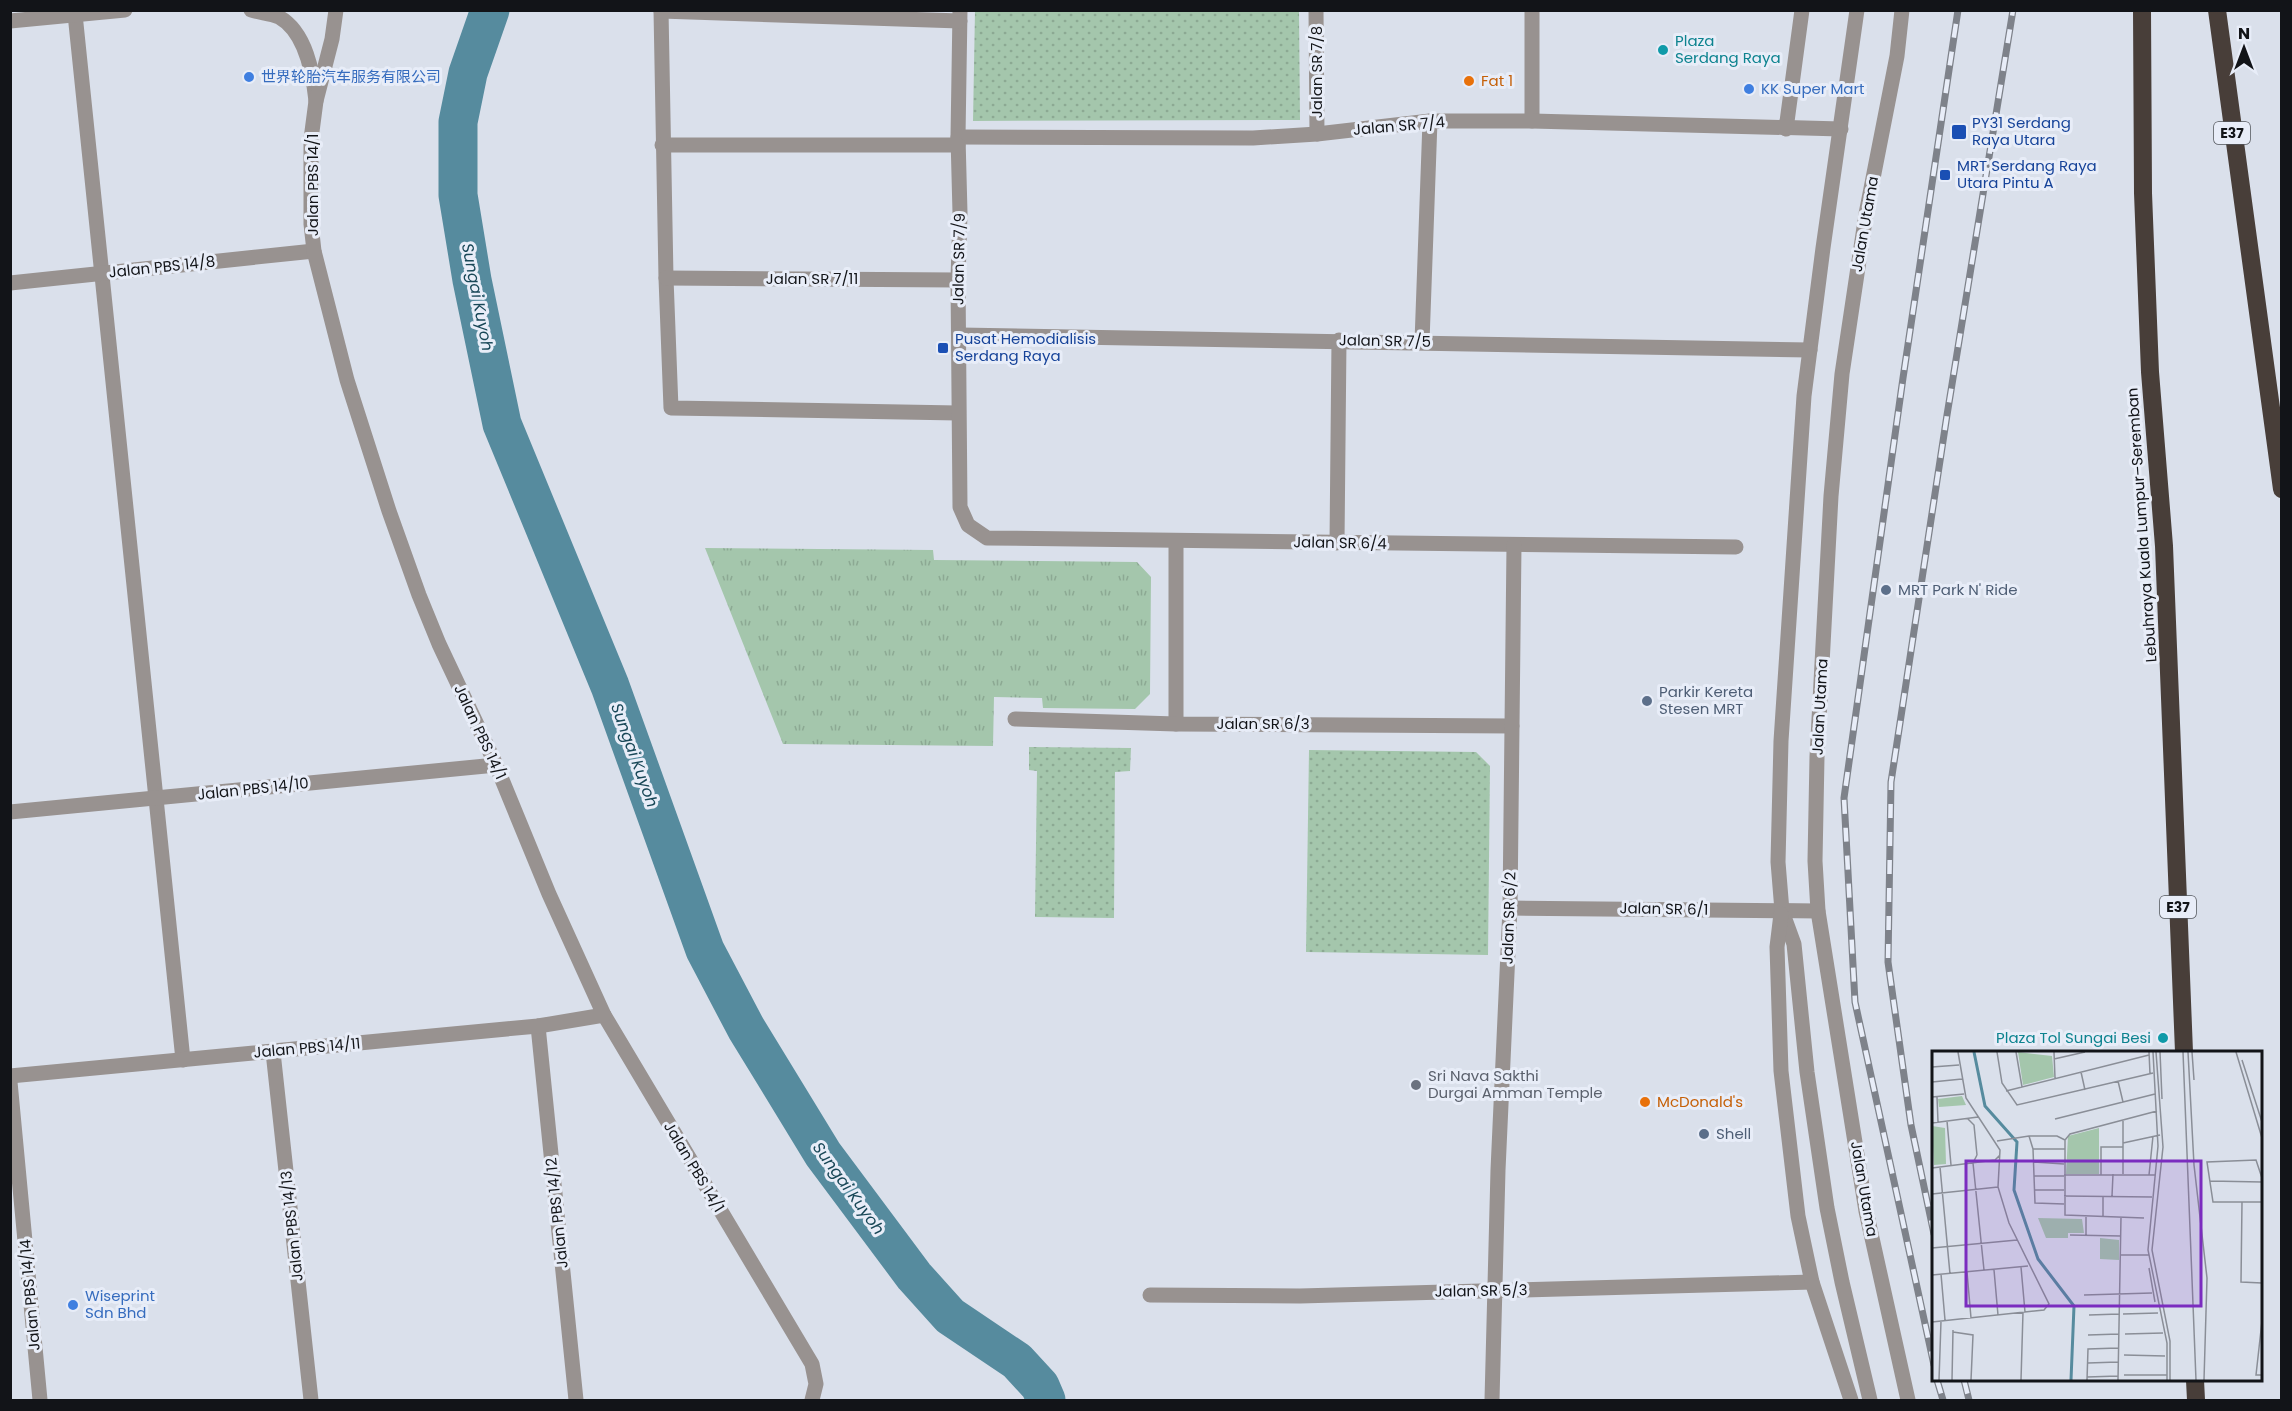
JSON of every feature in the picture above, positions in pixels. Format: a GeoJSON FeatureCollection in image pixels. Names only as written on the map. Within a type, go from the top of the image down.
{"type":"FeatureCollection","features":[{"type":"Feature","properties":{"kind":"highway","name":"Lebuhraya Kuala Lumpur–Seremban"},"geometry":{"type":"LineString","coordinates":[[2142,10],[2143,193],[2150,372],[2164,546],[2184,1045]]}},
{"type":"Feature","properties":{"kind":"highway","name":"E37"},"geometry":{"type":"LineString","coordinates":[[2217,10],[2282,489]]}},
{"type":"Feature","properties":{"kind":"highway"},"geometry":{"type":"LineString","coordinates":[[2195,1381],[2196,1401]]}},
{"type":"Feature","properties":{"kind":"street"},"geometry":{"type":"LineString","coordinates":[[10,21],[77,12],[125,10]]}},
{"type":"Feature","properties":{"kind":"street"},"geometry":{"type":"LineString","coordinates":[[251,10],[279,17],[300,37],[309,61],[316,101]]}},
{"type":"Feature","properties":{"kind":"street","name":"Jalan PBS 14/1"},"geometry":{"type":"LineString","coordinates":[[336,10],[332,39],[316,101],[311,139],[311,224],[314,251],[347,380],[389,511],[439,644],[496,765],[549,894],[604,1015],[812,1364],[816,1383],[812,1401]]}},
{"type":"Feature","properties":{"kind":"street","name":"Jalan SR 7/8"},"geometry":{"type":"LineString","coordinates":[[1316,10],[1317,134]]}},
{"type":"Feature","properties":{"kind":"street"},"geometry":{"type":"LineString","coordinates":[[1532,10],[1532,121]]}},
{"type":"Feature","properties":{"kind":"street"},"geometry":{"type":"LineString","coordinates":[[1786,129],[1802,10]]}},
{"type":"Feature","properties":{"kind":"street"},"geometry":{"type":"LineString","coordinates":[[1851,1401],[1812,1282],[1798,1216],[1781,1071],[1777,947],[1782,911],[1778,862],[1781,741],[1800,457],[1822,248],[1857,10]]}},
{"type":"Feature","properties":{"kind":"street","name":"Jalan Utama"},"geometry":{"type":"LineString","coordinates":[[1902,10],[1897,56],[1866,214],[1841,385],[1831,496],[1817,757],[1815,861],[1818,911],[1866,1211],[1908,1401]]}},
{"type":"Feature","properties":{"kind":"street"},"geometry":{"type":"LineString","coordinates":[[958,413],[671,408],[662,145],[661,11],[960,16]]}},
{"type":"Feature","properties":{"kind":"street"},"geometry":{"type":"LineString","coordinates":[[77,12],[183,1060]]}},
{"type":"Feature","properties":{"kind":"street","name":"Jalan SR 7/9"},"geometry":{"type":"LineString","coordinates":[[960,16],[958,141],[960,507]]}},
{"type":"Feature","properties":{"kind":"street"},"geometry":{"type":"LineString","coordinates":[[1422,342],[1430,121]]}},
{"type":"Feature","properties":{"kind":"street","name":"Jalan SR 7/4"},"geometry":{"type":"LineString","coordinates":[[662,145],[1253,138],[1317,134],[1430,121],[1532,121],[1841,129]]}},
{"type":"Feature","properties":{"kind":"street","name":"Jalan PBS 14/8"},"geometry":{"type":"LineString","coordinates":[[10,283],[314,251]]}},
{"type":"Feature","properties":{"kind":"street","name":"Jalan SR 7/11"},"geometry":{"type":"LineString","coordinates":[[666,278],[958,280]]}},
{"type":"Feature","properties":{"kind":"street","name":"Jalan SR 7/5"},"geometry":{"type":"LineString","coordinates":[[960,335],[1810,350]]}},
{"type":"Feature","properties":{"kind":"street"},"geometry":{"type":"LineString","coordinates":[[1337,543],[1339,340]]}},
{"type":"Feature","properties":{"kind":"street","name":"Jalan SR 6/4"},"geometry":{"type":"LineString","coordinates":[[960,507],[968,525],[987,538],[1736,548]]}},
{"type":"Feature","properties":{"kind":"street"},"geometry":{"type":"LineString","coordinates":[[1176,541],[1176,723]]}},
{"type":"Feature","properties":{"kind":"street","name":"Jalan SR 6/2"},"geometry":{"type":"LineString","coordinates":[[1492,1401],[1494,1291],[1510,908],[1514,545]]}},
{"type":"Feature","properties":{"kind":"street","name":"Jalan SR 6/3"},"geometry":{"type":"LineString","coordinates":[[1015,719],[1512,726]]}},
{"type":"Feature","properties":{"kind":"street","name":"Jalan PBS 14/10"},"geometry":{"type":"LineString","coordinates":[[10,812],[496,765]]}},
{"type":"Feature","properties":{"kind":"street","name":"Jalan SR 6/1"},"geometry":{"type":"LineString","coordinates":[[1510,908],[1818,911]]}},
{"type":"Feature","properties":{"kind":"street"},"geometry":{"type":"LineString","coordinates":[[1782,911],[1794,944],[1807,1072],[1827,1208],[1870,1401]]}},
{"type":"Feature","properties":{"kind":"street","name":"Jalan PBS 14/11"},"geometry":{"type":"LineString","coordinates":[[10,1076],[538,1026],[604,1015]]}},
{"type":"Feature","properties":{"kind":"street","name":"Jalan PBS 14/12"},"geometry":{"type":"LineString","coordinates":[[538,1026],[576,1401]]}},
{"type":"Feature","properties":{"kind":"street","name":"Jalan PBS 14/13"},"geometry":{"type":"LineString","coordinates":[[273,1052],[310,1401]]}},
{"type":"Feature","properties":{"kind":"street","name":"Jalan PBS 14/14"},"geometry":{"type":"LineString","coordinates":[[10,1082],[40,1401]]}},
{"type":"Feature","properties":{"kind":"street","name":"Jalan SR 5/3"},"geometry":{"type":"LineString","coordinates":[[1150,1295],[1300,1296],[1812,1282]]}},
{"type":"Feature","properties":{"kind":"green space"},"geometry":{"type":"Polygon","coordinates":[[[975,11],[1299,11],[1300,120],[973,121],[975,11]]]}},
{"type":"Feature","properties":{"kind":"green space"},"geometry":{"type":"Polygon","coordinates":[[[705,548],[933,550],[934,560],[1137,562],[1151,577],[1150,694],[1135,709],[1043,708],[1042,698],[994,697],[993,746],[783,744],[705,548]]]}},
{"type":"Feature","properties":{"kind":"green space"},"geometry":{"type":"Polygon","coordinates":[[[1029,747],[1131,748],[1130,771],[1115,772],[1114,918],[1035,917],[1037,771],[1029,770],[1029,747]]]}},
{"type":"Feature","properties":{"kind":"green space"},"geometry":{"type":"Polygon","coordinates":[[[1309,750],[1476,752],[1490,766],[1488,955],[1306,952],[1309,750]]]}},
{"type":"Feature","properties":{"kind":"waterway","name":"Sungai Kuyoh"},"geometry":{"type":"LineString","coordinates":[[490,10],[468,73],[458,122],[458,195],[472,280],[502,424],[610,686],[705,950],[746,1028],[823,1154],[914,1276],[950,1316],[1017,1361],[1040,1386],[1046,1400]]}},
{"type":"Feature","properties":{"kind":"railway"},"geometry":{"type":"LineString","coordinates":[[1932,1356],[1855,1002],[1844,798],[1958,10]]}},
{"type":"Feature","properties":{"kind":"railway"},"geometry":{"type":"LineString","coordinates":[[1932,1225],[1911,1125],[1888,962],[1891,782],[1947,415],[2013,10]]}},
{"type":"Feature","properties":{"kind":"railway"},"geometry":{"type":"LineString","coordinates":[[1937,1381],[1943,1400]]}},
{"type":"Feature","properties":{"kind":"railway"},"geometry":{"type":"LineString","coordinates":[[1964,1381],[1969,1400]]}},
{"type":"Feature","properties":{"kind":"place","name":"Plaza Serdang Raya"},"geometry":{"type":"Point","coordinates":[1663,50]}},
{"type":"Feature","properties":{"kind":"place","name":"世界轮胎汽车服务有限公司"},"geometry":{"type":"Point","coordinates":[249,77]}},
{"type":"Feature","properties":{"kind":"place","name":"Fat 1"},"geometry":{"type":"Point","coordinates":[1469,81]}},
{"type":"Feature","properties":{"kind":"place","name":"KK Super Mart"},"geometry":{"type":"Point","coordinates":[1749,89]}},
{"type":"Feature","properties":{"kind":"place","name":"PY31 Serdang Raya Utara"},"geometry":{"type":"Point","coordinates":[1959,132]}},
{"type":"Feature","properties":{"kind":"place","name":"MRT Serdang Raya Utara Pintu A"},"geometry":{"type":"Point","coordinates":[1945,175]}},
{"type":"Feature","properties":{"kind":"place","name":"Pusat Hemodialisis Serdang Raya"},"geometry":{"type":"Point","coordinates":[943,348]}},
{"type":"Feature","properties":{"kind":"place","name":"MRT Park N' Ride"},"geometry":{"type":"Point","coordinates":[1886,590]}},
{"type":"Feature","properties":{"kind":"place","name":"Parkir Kereta Stesen MRT"},"geometry":{"type":"Point","coordinates":[1647,701]}},
{"type":"Feature","properties":{"kind":"place","name":"Plaza Tol Sungai Besi"},"geometry":{"type":"Point","coordinates":[2163,1038]}},
{"type":"Feature","properties":{"kind":"place","name":"Sri Nava Sakthi Durgai Amman Temple"},"geometry":{"type":"Point","coordinates":[1416,1085]}},
{"type":"Feature","properties":{"kind":"place","name":"McDonald's"},"geometry":{"type":"Point","coordinates":[1645,1102]}},
{"type":"Feature","properties":{"kind":"place","name":"Shell"},"geometry":{"type":"Point","coordinates":[1704,1134]}},
{"type":"Feature","properties":{"kind":"place","name":"Wiseprint Sdn Bhd"},"geometry":{"type":"Point","coordinates":[73,1305]}}]}
